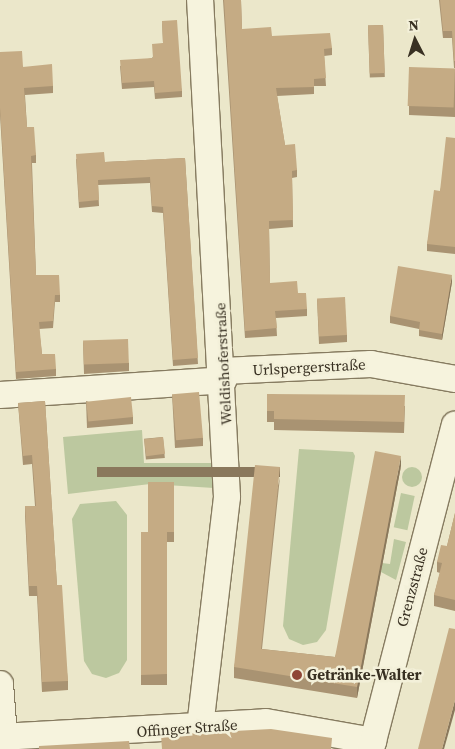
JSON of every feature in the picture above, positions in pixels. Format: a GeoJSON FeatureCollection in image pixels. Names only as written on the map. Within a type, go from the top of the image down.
{"type":"FeatureCollection","features":[{"type":"Feature","properties":{"kind":"street","name":"Weldishoferstraße"},"geometry":{"type":"LineString","coordinates":[[200,0],[223,376],[227,497],[200,727]]}},
{"type":"Feature","properties":{"kind":"street","name":"Urlspergerstraße"},"geometry":{"type":"LineString","coordinates":[[0,395],[371,364],[455,379]]}},
{"type":"Feature","properties":{"kind":"street","name":"Grenzstraße"},"geometry":{"type":"LineString","coordinates":[[372,745],[455,426]]}},
{"type":"Feature","properties":{"kind":"street"},"geometry":{"type":"LineString","coordinates":[[0,684],[3,741]]}},
{"type":"Feature","properties":{"kind":"street","name":"Offinger Straße"},"geometry":{"type":"LineString","coordinates":[[3,741],[266,722],[372,745]]}},
{"type":"Feature","properties":{"kind":"green space"},"geometry":{"type":"Polygon","coordinates":[[[142,430],[144,463],[213,463],[214,488],[150,484],[68,494],[63,437],[142,430]]]}},
{"type":"Feature","properties":{"kind":"green space"},"geometry":{"type":"Polygon","coordinates":[[[299,449],[353,452],[355,456],[326,630],[317,642],[303,645],[289,639],[283,626],[299,449]]]}},
{"type":"Feature","properties":{"kind":"green space"},"geometry":{"type":"Polygon","coordinates":[[[412,467],[419,470],[422,477],[419,484],[412,487],[405,484],[402,477],[405,470],[412,467]]]}},
{"type":"Feature","properties":{"kind":"green space"},"geometry":{"type":"Polygon","coordinates":[[[401,493],[415,496],[407,530],[394,527],[401,493]]]}},
{"type":"Feature","properties":{"kind":"green space"},"geometry":{"type":"Polygon","coordinates":[[[116,501],[127,515],[127,660],[119,673],[106,678],[92,674],[84,661],[72,519],[80,504],[116,501]]]}},
{"type":"Feature","properties":{"kind":"green space"},"geometry":{"type":"Polygon","coordinates":[[[394,539],[406,542],[396,580],[381,572],[382,563],[390,564],[394,539]]]}},
{"type":"Feature","properties":{"kind":"building"},"geometry":{"type":"Polygon","coordinates":[[[224,0],[241,0],[242,29],[271,27],[272,36],[330,33],[332,48],[324,49],[326,78],[314,79],[314,87],[276,88],[285,145],[295,144],[297,170],[292,171],[293,220],[269,221],[270,283],[297,281],[298,293],[306,293],[307,309],[275,311],[277,328],[245,331],[224,0]]]}},
{"type":"Feature","properties":{"kind":"building"},"geometry":{"type":"Polygon","coordinates":[[[440,0],[455,0],[455,61],[452,31],[443,31],[440,0]]]}},
{"type":"Feature","properties":{"kind":"building"},"geometry":{"type":"Polygon","coordinates":[[[177,20],[182,91],[155,93],[154,81],[122,83],[120,60],[153,58],[152,44],[163,43],[162,21],[177,20]]]}},
{"type":"Feature","properties":{"kind":"building"},"geometry":{"type":"Polygon","coordinates":[[[383,25],[385,73],[370,73],[368,26],[383,25]]]}},
{"type":"Feature","properties":{"kind":"building"},"geometry":{"type":"Polygon","coordinates":[[[22,51],[23,67],[52,64],[53,86],[24,88],[27,127],[34,127],[36,155],[31,156],[36,275],[59,275],[60,295],[55,295],[53,321],[39,322],[42,354],[55,354],[56,369],[16,372],[0,108],[0,52],[22,51]]]}},
{"type":"Feature","properties":{"kind":"building"},"geometry":{"type":"Polygon","coordinates":[[[409,67],[455,69],[454,108],[408,106],[409,67]]]}},
{"type":"Feature","properties":{"kind":"building"},"geometry":{"type":"Polygon","coordinates":[[[446,137],[455,138],[455,247],[427,244],[434,190],[440,191],[446,137]]]}},
{"type":"Feature","properties":{"kind":"building"},"geometry":{"type":"Polygon","coordinates":[[[104,152],[105,162],[185,158],[198,358],[173,360],[163,207],[152,206],[150,177],[98,180],[99,200],[79,202],[76,154],[104,152]]]}},
{"type":"Feature","properties":{"kind":"building"},"geometry":{"type":"Polygon","coordinates":[[[398,266],[452,275],[442,334],[419,330],[420,322],[390,316],[398,266]]]}},
{"type":"Feature","properties":{"kind":"building"},"geometry":{"type":"Polygon","coordinates":[[[345,297],[347,335],[319,336],[317,298],[345,297]]]}},
{"type":"Feature","properties":{"kind":"building"},"geometry":{"type":"Polygon","coordinates":[[[128,339],[129,363],[84,365],[83,341],[128,339]]]}},
{"type":"Feature","properties":{"kind":"building"},"geometry":{"type":"Polygon","coordinates":[[[199,392],[203,438],[176,440],[172,394],[199,392]]]}},
{"type":"Feature","properties":{"kind":"building"},"geometry":{"type":"Polygon","coordinates":[[[267,394],[405,395],[404,422],[274,419],[274,411],[267,411],[267,394]]]}},
{"type":"Feature","properties":{"kind":"building"},"geometry":{"type":"Polygon","coordinates":[[[131,397],[133,417],[88,422],[86,402],[131,397]]]}},
{"type":"Feature","properties":{"kind":"building"},"geometry":{"type":"Polygon","coordinates":[[[45,401],[57,585],[62,585],[68,681],[42,682],[37,586],[29,586],[25,506],[36,506],[32,455],[23,456],[18,403],[45,401]]]}},
{"type":"Feature","properties":{"kind":"building"},"geometry":{"type":"Polygon","coordinates":[[[163,437],[165,454],[146,456],[144,439],[163,437]]]}},
{"type":"Feature","properties":{"kind":"building"},"geometry":{"type":"Polygon","coordinates":[[[375,451],[401,456],[357,687],[234,667],[255,465],[280,467],[261,649],[335,657],[375,451]]]}},
{"type":"Feature","properties":{"kind":"building"},"geometry":{"type":"Polygon","coordinates":[[[148,482],[174,482],[174,532],[167,532],[167,674],[141,675],[141,532],[148,532],[148,482]]]}},
{"type":"Feature","properties":{"kind":"building"},"geometry":{"type":"Polygon","coordinates":[[[455,513],[455,600],[434,595],[442,563],[437,562],[441,545],[447,546],[455,513]]]}},
{"type":"Feature","properties":{"kind":"building"},"geometry":{"type":"Polygon","coordinates":[[[449,628],[455,629],[455,700],[442,749],[418,749],[449,628]]]}},
{"type":"Feature","properties":{"kind":"building"},"geometry":{"type":"Polygon","coordinates":[[[271,729],[332,738],[331,749],[162,749],[161,735],[271,729]]]}},
{"type":"Feature","properties":{"kind":"building"},"geometry":{"type":"Polygon","coordinates":[[[129,741],[130,749],[39,749],[39,746],[129,741]]]}},
{"type":"Feature","properties":{"kind":"place","name":"Getränke-Walter"},"geometry":{"type":"Point","coordinates":[297,675]}}]}
